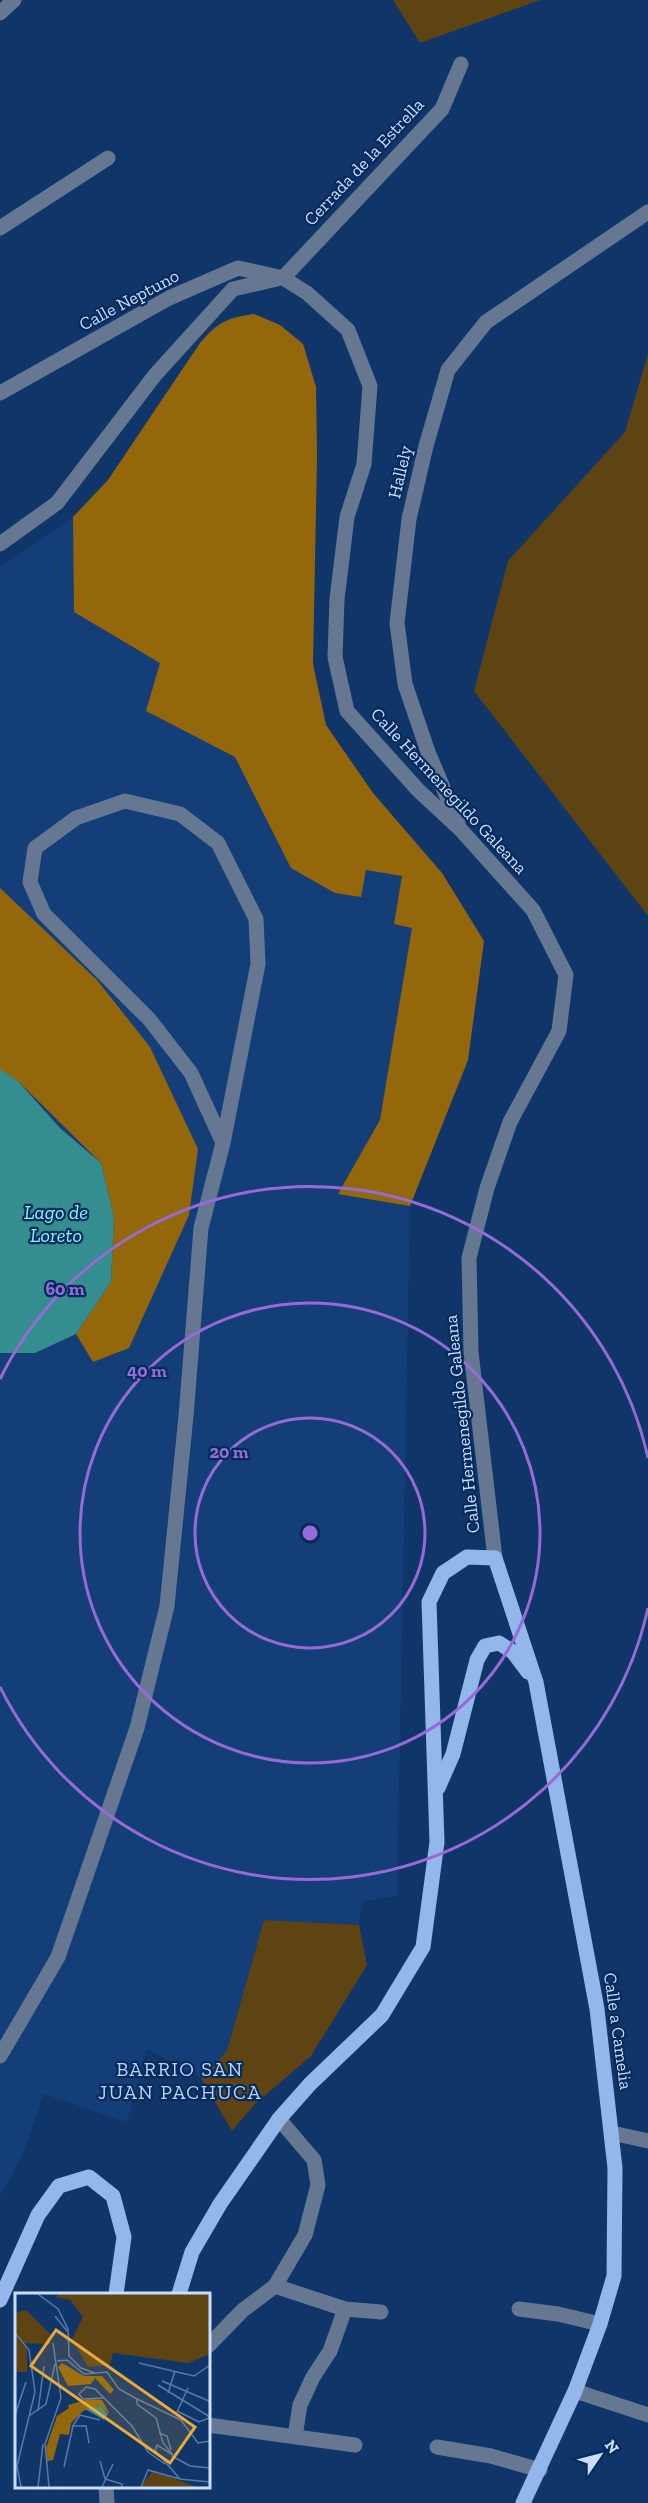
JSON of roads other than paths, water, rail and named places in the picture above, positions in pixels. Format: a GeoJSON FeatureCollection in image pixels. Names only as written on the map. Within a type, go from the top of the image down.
{"type":"FeatureCollection","features":[{"type":"Feature","properties":{"kind":"main road"},"geometry":{"type":"LineString","coordinates":[[180,2293],[192,2252],[220,2204],[279,2119],[310,2084],[382,2015],[423,1947],[437,1842],[429,1602],[443,1573],[467,1557],[495,1558]]}},
{"type":"Feature","properties":{"kind":"main road","name":"Calle a Camelia"},"geometry":{"type":"LineString","coordinates":[[495,1558],[536,1682],[597,2009],[615,2168],[614,2276],[600,2324],[575,2391],[523,2503]]}},
{"type":"Feature","properties":{"kind":"main road"},"geometry":{"type":"LineString","coordinates":[[436,1794],[453,1754],[477,1660],[485,1646],[499,1643],[513,1652],[536,1682]]}},
{"type":"Feature","properties":{"kind":"main road"},"geometry":{"type":"LineString","coordinates":[[0,2300],[38,2215],[59,2186],[89,2177],[113,2196],[124,2237],[116,2293]]}},
{"type":"Feature","properties":{"kind":"street"},"geometry":{"type":"LineString","coordinates":[[0,13],[14,0]]}},
{"type":"Feature","properties":{"kind":"street","name":"Cerrada de la Estrella"},"geometry":{"type":"LineString","coordinates":[[283,278],[442,110],[461,64]]}},
{"type":"Feature","properties":{"kind":"street"},"geometry":{"type":"LineString","coordinates":[[0,228],[108,158]]}},
{"type":"Feature","properties":{"kind":"street","name":"Hallely"},"geometry":{"type":"LineString","coordinates":[[461,830],[428,752],[405,684],[397,623],[410,519],[426,446],[448,370],[486,322],[648,212]]}},
{"type":"Feature","properties":{"kind":"street","name":"Calle Neptuno"},"geometry":{"type":"LineString","coordinates":[[0,393],[169,298],[238,268],[283,278]]}},
{"type":"Feature","properties":{"kind":"street"},"geometry":{"type":"LineString","coordinates":[[0,544],[57,503],[155,375],[233,289],[283,278]]}},
{"type":"Feature","properties":{"kind":"street","name":"Calle Hermenegildo Galeana"},"geometry":{"type":"LineString","coordinates":[[283,278],[307,293],[348,330],[370,386],[364,464],[347,517],[337,599],[336,657],[347,711],[418,790],[461,830],[533,910],[566,975],[559,1031],[510,1122],[487,1188],[469,1258],[471,1352],[495,1558]]}},
{"type":"Feature","properties":{"kind":"street"},"geometry":{"type":"LineString","coordinates":[[0,2056],[58,1957],[137,1728],[167,1606],[186,1416],[201,1228],[223,1143],[258,964],[256,919],[218,843],[180,814],[125,801],[76,818],[35,848],[30,882],[44,914],[149,1018],[191,1073],[223,1143]]}},
{"type":"Feature","properties":{"kind":"street"},"geometry":{"type":"LineString","coordinates":[[210,2344],[243,2310],[275,2286],[305,2235],[318,2185],[314,2160],[279,2119]]}},
{"type":"Feature","properties":{"kind":"street"},"geometry":{"type":"LineString","coordinates":[[612,2133],[648,2140]]}},
{"type":"Feature","properties":{"kind":"street"},"geometry":{"type":"LineString","coordinates":[[275,2286],[345,2309],[381,2312]]}},
{"type":"Feature","properties":{"kind":"street"},"geometry":{"type":"LineString","coordinates":[[295,2436],[300,2405],[313,2377],[330,2351],[345,2309]]}},
{"type":"Feature","properties":{"kind":"street"},"geometry":{"type":"LineString","coordinates":[[519,2310],[558,2313],[600,2324]]}},
{"type":"Feature","properties":{"kind":"street"},"geometry":{"type":"LineString","coordinates":[[575,2391],[648,2415]]}},
{"type":"Feature","properties":{"kind":"street"},"geometry":{"type":"LineString","coordinates":[[210,2425],[355,2445]]}},
{"type":"Feature","properties":{"kind":"street"},"geometry":{"type":"LineString","coordinates":[[437,2448],[492,2456],[540,2470]]}},
{"type":"Feature","properties":{"kind":"water","name":"Lago de Loreto"},"geometry":{"type":"Polygon","coordinates":[[[0,1069],[18,1081],[60,1128],[101,1163],[114,1218],[111,1282],[76,1334],[35,1353],[0,1353],[0,1069]]]}},
{"type":"Feature","properties":{"kind":"district","name":"BARRIO SAN JUAN PACHUCA"},"geometry":{"type":"Point","coordinates":[180,2080]}}]}
